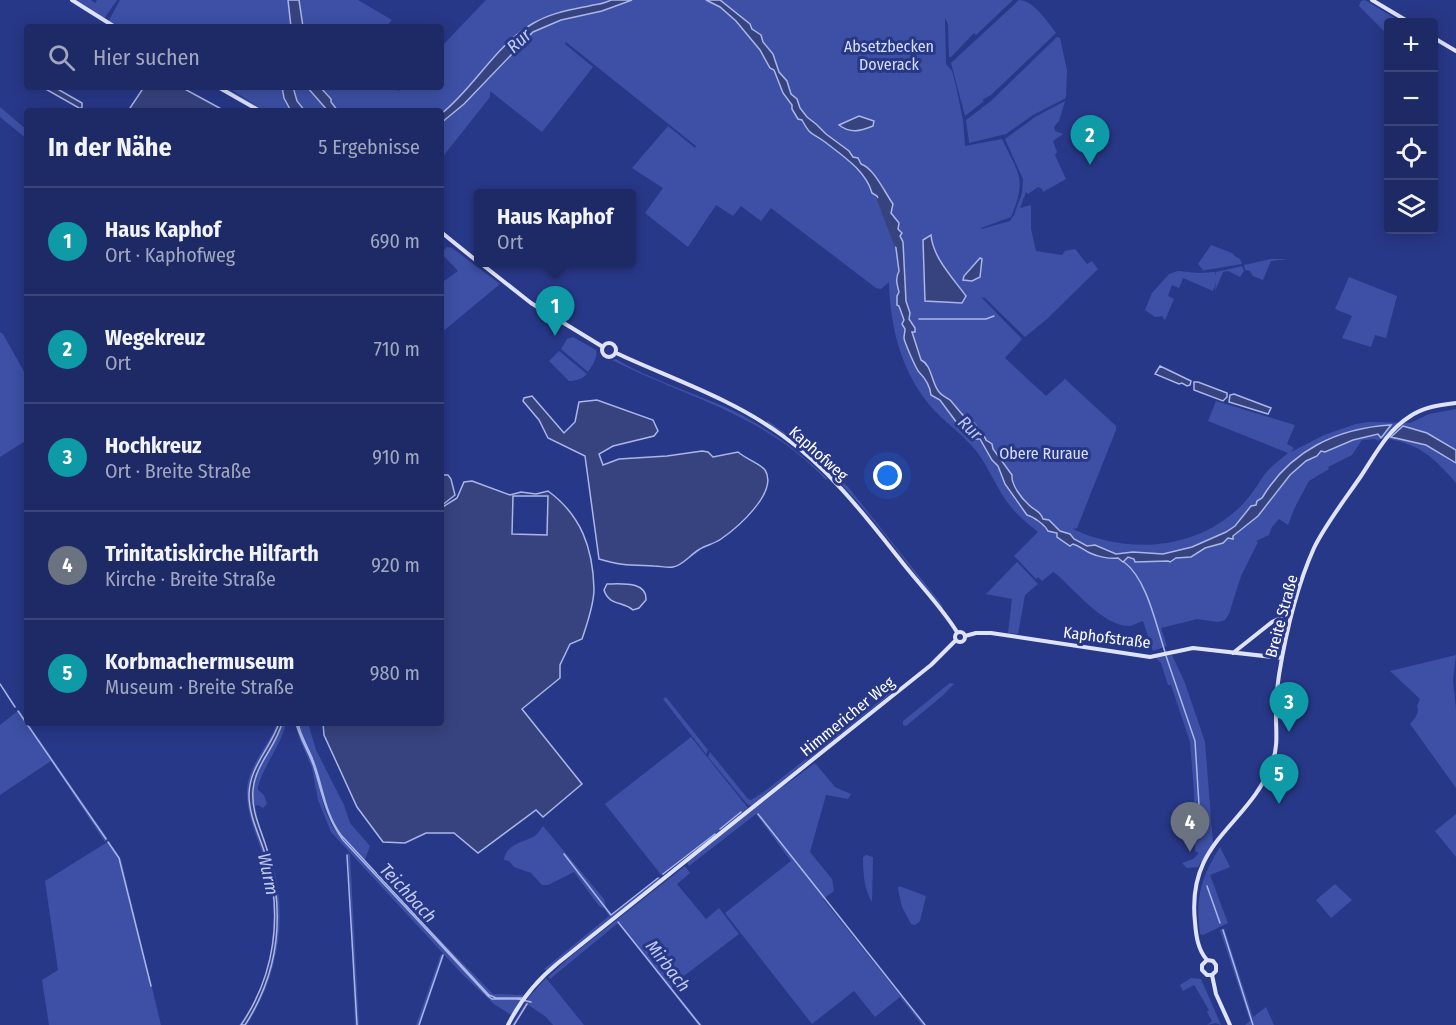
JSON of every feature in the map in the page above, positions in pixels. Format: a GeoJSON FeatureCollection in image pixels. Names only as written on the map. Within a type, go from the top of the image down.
{"type":"FeatureCollection","features":[{"type":"Feature","properties":{"kind":"main road"},"geometry":{"type":"LineString","coordinates":[[72,0],[110,24]]}},
{"type":"Feature","properties":{"kind":"main road"},"geometry":{"type":"LineString","coordinates":[[1372,0],[1402,18]]}},
{"type":"Feature","properties":{"kind":"main road"},"geometry":{"type":"LineString","coordinates":[[1438,40],[1456,51]]}},
{"type":"Feature","properties":{"kind":"main road"},"geometry":{"type":"LineString","coordinates":[[223,90],[255,108]]}},
{"type":"Feature","properties":{"kind":"main road","name":"Kaphofweg"},"geometry":{"type":"LineString","coordinates":[[444,234],[474,258]]}},
{"type":"Feature","properties":{"kind":"main road","name":"Kaphofweg"},"geometry":{"type":"LineString","coordinates":[[485,267],[531,303],[603,346]]}},
{"type":"Feature","properties":{"kind":"main road","name":"Kaphofweg"},"geometry":{"type":"LineString","coordinates":[[607,343],[613,344],[617,349],[613,357],[606,357],[602,352],[603,346],[607,343]]}},
{"type":"Feature","properties":{"kind":"main road","name":"Kaphofweg"},"geometry":{"type":"LineString","coordinates":[[616,353],[739,409],[766,424],[798,447],[829,474],[850,498],[957,632]]}},
{"type":"Feature","properties":{"kind":"main road","name":"Breite Straße"},"geometry":{"type":"LineString","coordinates":[[1207,960],[1199,948],[1195,920],[1194,896],[1197,877],[1220,835],[1253,798],[1267,778],[1277,743],[1276,694],[1282,658],[1292,613],[1310,558],[1318,541],[1385,439],[1400,423],[1427,408],[1456,403]]}},
{"type":"Feature","properties":{"kind":"main road"},"geometry":{"type":"LineString","coordinates":[[1233,653],[1272,622],[1292,613]]}},
{"type":"Feature","properties":{"kind":"main road"},"geometry":{"type":"LineString","coordinates":[[957,632],[962,632],[965,636],[963,641],[956,640],[955,636],[957,632]]}},
{"type":"Feature","properties":{"kind":"main road","name":"Kaphofstraße"},"geometry":{"type":"LineString","coordinates":[[965,636],[990,633],[1150,657],[1193,648],[1282,658]]}},
{"type":"Feature","properties":{"kind":"main road","name":"Himmericher Weg"},"geometry":{"type":"LineString","coordinates":[[508,1025],[526,996],[545,974],[932,665],[956,640]]}},
{"type":"Feature","properties":{"kind":"main road"},"geometry":{"type":"LineString","coordinates":[[1207,960],[1216,965],[1216,971],[1212,975],[1207,975],[1202,970],[1202,965],[1207,960]]}},
{"type":"Feature","properties":{"kind":"main road"},"geometry":{"type":"LineString","coordinates":[[1212,975],[1216,993],[1230,1025]]}},
{"type":"Feature","properties":{"kind":"green space"},"geometry":{"type":"Polygon","coordinates":[[[74,0],[91,0],[95,3],[97,0],[117,0],[104,19],[74,0]]]}},
{"type":"Feature","properties":{"kind":"green space"},"geometry":{"type":"Polygon","coordinates":[[[120,0],[358,0],[392,20],[389,24],[112,24],[108,22],[120,0]]]}},
{"type":"Feature","properties":{"kind":"green space"},"geometry":{"type":"Polygon","coordinates":[[[486,0],[1013,0],[976,35],[974,33],[951,57],[949,57],[948,24],[945,18],[946,64],[952,71],[956,86],[963,120],[965,146],[1002,139],[1019,177],[1019,193],[1011,217],[982,229],[1010,221],[1022,193],[1023,179],[1005,139],[1035,117],[1065,101],[1059,121],[1054,127],[1055,131],[1063,134],[1053,141],[1057,152],[1055,155],[1066,179],[1043,192],[1038,187],[1028,194],[1026,192],[1020,208],[1031,205],[1031,229],[1036,251],[1062,255],[1065,251],[1075,249],[1087,264],[1092,261],[1098,269],[1047,319],[1025,337],[985,298],[981,297],[1022,339],[1005,358],[1046,396],[1065,379],[1116,426],[1077,528],[1073,529],[1116,543],[1160,544],[1182,540],[1203,532],[1240,507],[1266,472],[1288,453],[1208,421],[1216,401],[1295,425],[1287,444],[1294,448],[1291,452],[1324,435],[1356,424],[1410,423],[1429,414],[1456,409],[1456,483],[1432,458],[1414,447],[1381,438],[1378,441],[1375,439],[1362,440],[1352,455],[1328,467],[1329,469],[1309,481],[1288,525],[1279,519],[1269,535],[1256,541],[1258,542],[1241,576],[1225,620],[1218,622],[1197,619],[1161,628],[1167,646],[1153,651],[1143,621],[1130,626],[1110,621],[1090,606],[1055,573],[1053,572],[1042,581],[1038,577],[1036,579],[1014,556],[1038,532],[1011,507],[977,452],[934,410],[914,382],[895,333],[889,282],[881,289],[876,288],[771,208],[761,221],[741,206],[733,216],[716,205],[688,247],[645,213],[663,188],[632,168],[668,126],[695,148],[696,146],[566,42],[565,44],[593,67],[542,132],[490,91],[490,97],[444,155],[444,108],[260,108],[232,90],[444,90],[444,44],[486,0]]]}},
{"type":"Feature","properties":{"kind":"green space"},"geometry":{"type":"Polygon","coordinates":[[[1019,0],[1035,8],[1056,33],[991,95],[965,116],[951,63],[1019,0]]]}},
{"type":"Feature","properties":{"kind":"green space"},"geometry":{"type":"Polygon","coordinates":[[[1365,0],[1394,18],[1384,18],[1384,31],[1359,6],[1361,1],[1365,0]]]}},
{"type":"Feature","properties":{"kind":"green space"},"geometry":{"type":"Polygon","coordinates":[[[1057,37],[1060,38],[1067,70],[1066,98],[1033,115],[1006,134],[969,143],[966,120],[991,101],[1057,37]]]}},
{"type":"Feature","properties":{"kind":"green space"},"geometry":{"type":"Polygon","coordinates":[[[226,90],[229,90],[260,108],[226,90]]]}},
{"type":"Feature","properties":{"kind":"green space"},"geometry":{"type":"Polygon","coordinates":[[[0,107],[24,127],[24,137],[0,117],[0,107]]]}},
{"type":"Feature","properties":{"kind":"green space"},"geometry":{"type":"Polygon","coordinates":[[[1211,245],[1232,253],[1240,259],[1242,264],[1200,271],[1203,270],[1198,264],[1211,245]]]}},
{"type":"Feature","properties":{"kind":"green space"},"geometry":{"type":"Polygon","coordinates":[[[447,247],[452,248],[474,264],[474,267],[477,267],[500,284],[444,331],[444,281],[458,271],[444,256],[444,250],[447,247]]]}},
{"type":"Feature","properties":{"kind":"green space"},"geometry":{"type":"Polygon","coordinates":[[[1271,259],[1288,259],[1271,261],[1263,280],[1245,270],[1244,265],[1271,259]]]}},
{"type":"Feature","properties":{"kind":"green space"},"geometry":{"type":"Polygon","coordinates":[[[1242,266],[1244,271],[1240,277],[1228,271],[1223,272],[1215,291],[1216,282],[1213,291],[1183,278],[1179,288],[1172,285],[1168,296],[1174,299],[1165,320],[1162,316],[1155,317],[1145,310],[1152,293],[1169,274],[1178,271],[1215,272],[1216,276],[1216,272],[1242,266]]]}},
{"type":"Feature","properties":{"kind":"green space"},"geometry":{"type":"Polygon","coordinates":[[[1349,277],[1397,296],[1386,338],[1375,335],[1371,347],[1342,338],[1352,316],[1335,309],[1349,277]]]}},
{"type":"Feature","properties":{"kind":"green space"},"geometry":{"type":"Polygon","coordinates":[[[0,332],[24,372],[24,442],[0,457],[0,332]]]}},
{"type":"Feature","properties":{"kind":"green space"},"geometry":{"type":"Polygon","coordinates":[[[573,337],[596,350],[593,365],[588,372],[561,349],[567,339],[573,337]]]}},
{"type":"Feature","properties":{"kind":"green space"},"geometry":{"type":"Polygon","coordinates":[[[559,351],[587,374],[569,381],[549,361],[559,351]]]}},
{"type":"Feature","properties":{"kind":"green space"},"geometry":{"type":"Polygon","coordinates":[[[616,359],[669,385],[725,407],[753,421],[804,457],[827,478],[826,480],[802,457],[751,423],[612,360],[616,359]]]}},
{"type":"Feature","properties":{"kind":"green space"},"geometry":{"type":"Polygon","coordinates":[[[767,420],[821,460],[849,488],[939,601],[942,609],[883,533],[841,484],[793,441],[767,423],[767,420]]]}},
{"type":"Feature","properties":{"kind":"green space"},"geometry":{"type":"Polygon","coordinates":[[[1017,562],[1038,584],[1025,595],[1018,634],[1008,633],[1012,599],[986,594],[1017,562]]]}},
{"type":"Feature","properties":{"kind":"green space"},"geometry":{"type":"Polygon","coordinates":[[[1172,655],[1185,683],[1205,742],[1213,843],[1198,867],[1187,868],[1182,863],[1193,859],[1199,853],[1195,851],[1190,742],[1171,685],[1168,685],[1161,663],[1156,658],[1172,655]]]}},
{"type":"Feature","properties":{"kind":"green space"},"geometry":{"type":"Polygon","coordinates":[[[1456,655],[1453,680],[1456,709],[1456,788],[1410,724],[1417,713],[1420,699],[1390,671],[1456,655]]]}},
{"type":"Feature","properties":{"kind":"green space"},"geometry":{"type":"Polygon","coordinates":[[[950,683],[954,684],[941,697],[906,726],[903,725],[903,721],[950,683]]]}},
{"type":"Feature","properties":{"kind":"green space"},"geometry":{"type":"Polygon","coordinates":[[[897,687],[751,806],[708,757],[710,752],[751,800],[897,687]]]}},
{"type":"Feature","properties":{"kind":"green space"},"geometry":{"type":"Polygon","coordinates":[[[666,697],[708,750],[706,754],[663,699],[666,697]]]}},
{"type":"Feature","properties":{"kind":"green space"},"geometry":{"type":"Polygon","coordinates":[[[19,710],[24,717],[24,726],[30,726],[108,839],[105,842],[51,761],[0,795],[0,725],[19,710]]]}},
{"type":"Feature","properties":{"kind":"green space"},"geometry":{"type":"Polygon","coordinates":[[[276,726],[278,726],[255,769],[249,796],[251,812],[271,880],[274,902],[272,942],[273,902],[270,881],[250,816],[247,798],[251,771],[276,726]]]}},
{"type":"Feature","properties":{"kind":"green space"},"geometry":{"type":"Polygon","coordinates":[[[281,726],[285,726],[258,787],[267,804],[263,808],[255,806],[275,873],[280,913],[279,932],[272,971],[257,1007],[245,1025],[265,983],[276,942],[278,920],[274,876],[255,814],[253,790],[257,772],[281,726]]]}},
{"type":"Feature","properties":{"kind":"green space"},"geometry":{"type":"Polygon","coordinates":[[[296,726],[313,766],[325,810],[333,827],[363,862],[336,829],[326,808],[318,774],[299,726],[309,726],[316,750],[344,805],[350,823],[370,846],[364,862],[493,994],[524,995],[543,973],[511,1015],[494,1004],[463,975],[331,832],[318,800],[312,768],[296,726]]]}},
{"type":"Feature","properties":{"kind":"green space"},"geometry":{"type":"Polygon","coordinates":[[[691,737],[748,808],[662,876],[605,804],[691,737]]]}},
{"type":"Feature","properties":{"kind":"green space"},"geometry":{"type":"Polygon","coordinates":[[[812,762],[780,789],[815,763],[835,787],[851,794],[848,799],[826,795],[810,852],[832,879],[834,891],[823,899],[924,1025],[900,997],[875,1017],[854,991],[812,1024],[725,913],[791,861],[756,814],[689,866],[687,862],[812,762]]]}},
{"type":"Feature","properties":{"kind":"green space"},"geometry":{"type":"Polygon","coordinates":[[[1456,814],[1456,857],[1435,831],[1456,814]]]}},
{"type":"Feature","properties":{"kind":"green space"},"geometry":{"type":"Polygon","coordinates":[[[543,826],[604,899],[606,907],[612,914],[660,876],[660,879],[546,970],[544,969],[609,916],[574,872],[548,885],[542,885],[531,873],[514,867],[509,861],[504,860],[511,847],[534,836],[543,826]]]}},
{"type":"Feature","properties":{"kind":"green space"},"geometry":{"type":"Polygon","coordinates":[[[109,841],[121,859],[161,1025],[49,1025],[42,980],[58,970],[45,881],[109,841]]]}},
{"type":"Feature","properties":{"kind":"green space"},"geometry":{"type":"Polygon","coordinates":[[[1220,847],[1230,867],[1210,875],[1228,923],[1203,935],[1200,934],[1198,909],[1201,888],[1208,868],[1220,847]]]}},
{"type":"Feature","properties":{"kind":"green space"},"geometry":{"type":"Polygon","coordinates":[[[348,853],[350,854],[359,1025],[355,1025],[348,853]]]}},
{"type":"Feature","properties":{"kind":"green space"},"geometry":{"type":"Polygon","coordinates":[[[866,855],[873,857],[872,902],[867,892],[864,875],[863,857],[866,855]]]}},
{"type":"Feature","properties":{"kind":"green space"},"geometry":{"type":"Polygon","coordinates":[[[685,866],[690,873],[677,884],[706,919],[719,908],[739,934],[672,985],[702,1025],[698,1025],[618,923],[550,979],[548,977],[571,956],[685,866]]]}},
{"type":"Feature","properties":{"kind":"green space"},"geometry":{"type":"Polygon","coordinates":[[[1335,884],[1352,900],[1331,918],[1316,900],[1335,884]]]}},
{"type":"Feature","properties":{"kind":"green space"},"geometry":{"type":"Polygon","coordinates":[[[899,886],[926,896],[920,921],[915,925],[911,924],[902,907],[899,886]]]}},
{"type":"Feature","properties":{"kind":"green space"},"geometry":{"type":"Polygon","coordinates":[[[1224,928],[1253,1017],[1266,1007],[1274,1025],[1245,1025],[1250,1021],[1220,930],[1224,928]]]}},
{"type":"Feature","properties":{"kind":"green space"},"geometry":{"type":"Polygon","coordinates":[[[270,954],[268,965],[262,986],[252,1006],[241,1025],[239,1025],[260,987],[270,954]]]}},
{"type":"Feature","properties":{"kind":"green space"},"geometry":{"type":"Polygon","coordinates":[[[441,954],[444,956],[420,1025],[416,1025],[441,954]]]}},
{"type":"Feature","properties":{"kind":"green space"},"geometry":{"type":"Polygon","coordinates":[[[546,978],[584,1025],[553,1025],[546,1017],[527,1004],[515,1025],[512,1025],[529,997],[546,978]]]}},
{"type":"Feature","properties":{"kind":"green space"},"geometry":{"type":"Polygon","coordinates":[[[1191,978],[1201,979],[1221,1025],[1216,1023],[1207,1025],[1212,1021],[1207,1012],[1209,1010],[1194,985],[1183,991],[1180,985],[1191,978]]]}},
{"type":"Feature","properties":{"kind":"water"},"geometry":{"type":"Polygon","coordinates":[[[288,0],[299,0],[303,24],[291,24],[288,0]]]}},
{"type":"Feature","properties":{"kind":"water"},"geometry":{"type":"Polygon","coordinates":[[[611,0],[632,0],[602,11],[561,20],[533,32],[464,104],[444,121],[444,112],[519,33],[539,20],[553,15],[611,0]]]}},
{"type":"Feature","properties":{"kind":"water"},"geometry":{"type":"Polygon","coordinates":[[[706,0],[720,0],[761,35],[763,42],[773,54],[779,72],[787,81],[791,94],[797,99],[807,117],[849,151],[853,157],[858,158],[861,164],[866,166],[879,181],[893,204],[891,213],[899,223],[898,229],[902,233],[900,236],[903,242],[906,301],[910,313],[909,319],[915,328],[915,332],[912,332],[921,360],[925,362],[939,392],[950,400],[992,444],[993,449],[1012,475],[1015,487],[1023,499],[1039,512],[1043,519],[1049,520],[1060,531],[1070,534],[1087,546],[1095,545],[1116,554],[1133,552],[1163,554],[1192,547],[1235,526],[1251,506],[1256,505],[1286,467],[1317,445],[1352,431],[1391,425],[1381,438],[1378,434],[1353,440],[1325,452],[1321,451],[1290,475],[1258,516],[1233,536],[1233,539],[1228,538],[1223,543],[1205,548],[1191,557],[1176,558],[1170,562],[1135,562],[1134,559],[1128,557],[1123,562],[1118,558],[1093,554],[1073,544],[1070,546],[1057,537],[1057,533],[1048,531],[1027,515],[1005,484],[998,466],[980,439],[975,439],[965,429],[965,425],[957,423],[940,400],[931,395],[928,385],[915,366],[904,337],[905,329],[902,324],[904,320],[897,305],[899,271],[894,233],[886,213],[865,178],[853,164],[812,134],[802,120],[798,119],[783,93],[774,70],[770,68],[760,50],[736,21],[720,7],[706,0]]]}},
{"type":"Feature","properties":{"kind":"water"},"geometry":{"type":"Polygon","coordinates":[[[47,90],[59,90],[82,103],[82,108],[47,90]]]}},
{"type":"Feature","properties":{"kind":"water"},"geometry":{"type":"Polygon","coordinates":[[[142,90],[186,90],[220,108],[130,108],[142,90]]]}},
{"type":"Feature","properties":{"kind":"water"},"geometry":{"type":"Polygon","coordinates":[[[283,90],[294,90],[297,101],[303,108],[289,108],[283,90]]]}},
{"type":"Feature","properties":{"kind":"water"},"geometry":{"type":"Polygon","coordinates":[[[310,90],[323,90],[336,108],[325,108],[310,90]]]}},
{"type":"Feature","properties":{"kind":"water"},"geometry":{"type":"Polygon","coordinates":[[[859,116],[874,121],[873,126],[856,131],[839,125],[859,116]]]}},
{"type":"Feature","properties":{"kind":"water"},"geometry":{"type":"Polygon","coordinates":[[[931,235],[935,252],[966,296],[962,303],[925,301],[923,240],[931,235]]]}},
{"type":"Feature","properties":{"kind":"water"},"geometry":{"type":"Polygon","coordinates":[[[980,258],[982,259],[980,277],[972,281],[963,280],[964,276],[980,258]]]}},
{"type":"Feature","properties":{"kind":"water"},"geometry":{"type":"Polygon","coordinates":[[[1160,366],[1191,381],[1190,385],[1179,384],[1155,374],[1160,366]]]}},
{"type":"Feature","properties":{"kind":"water"},"geometry":{"type":"Polygon","coordinates":[[[1194,382],[1227,393],[1227,397],[1223,401],[1194,390],[1194,382]]]}},
{"type":"Feature","properties":{"kind":"water"},"geometry":{"type":"Polygon","coordinates":[[[1234,394],[1271,408],[1268,414],[1229,402],[1230,395],[1234,394]]]}},
{"type":"Feature","properties":{"kind":"water"},"geometry":{"type":"Polygon","coordinates":[[[532,396],[564,433],[575,422],[579,402],[597,400],[653,420],[658,431],[654,436],[613,446],[599,454],[603,465],[619,459],[702,451],[708,452],[713,457],[738,452],[765,470],[768,479],[766,489],[754,509],[737,527],[676,566],[626,565],[599,559],[585,456],[548,438],[539,420],[523,401],[524,398],[532,396]]]}},
{"type":"Feature","properties":{"kind":"water"},"geometry":{"type":"Polygon","coordinates":[[[1403,426],[1427,433],[1456,450],[1456,463],[1426,445],[1391,437],[1403,426]]]}},
{"type":"Feature","properties":{"kind":"water"},"geometry":{"type":"Polygon","coordinates":[[[444,475],[448,475],[451,479],[455,495],[444,504],[444,475]]]}},
{"type":"Feature","properties":{"kind":"water"},"geometry":{"type":"Polygon","coordinates":[[[472,481],[510,495],[521,492],[536,494],[548,491],[569,511],[583,534],[591,560],[594,589],[592,608],[582,639],[570,644],[560,665],[560,678],[522,709],[582,784],[543,817],[536,810],[478,853],[454,833],[426,833],[405,843],[383,842],[357,807],[324,735],[323,726],[444,726],[444,506],[457,498],[464,482],[472,481]],[[513,496],[512,534],[547,535],[548,496],[513,496]]]}},
{"type":"Feature","properties":{"kind":"water"},"geometry":{"type":"Polygon","coordinates":[[[607,584],[626,584],[638,587],[642,589],[646,600],[639,608],[633,610],[609,599],[604,590],[607,584]]]}},
{"type":"Feature","properties":{"kind":"water"},"geometry":{"type":"Polygon","coordinates":[[[278,726],[281,726],[261,764],[255,781],[253,798],[255,814],[273,876],[277,920],[276,942],[266,984],[245,1025],[241,1025],[262,986],[273,944],[275,922],[271,879],[253,819],[249,795],[256,767],[278,726]]]}},
{"type":"Feature","properties":{"kind":"water"},"geometry":{"type":"Polygon","coordinates":[[[297,726],[314,763],[331,818],[341,835],[489,995],[496,998],[520,999],[492,999],[488,996],[343,840],[328,814],[314,767],[297,726]]]}},
{"type":"Feature","properties":{"kind":"waterway","name":"Rur"},"geometry":{"type":"LineString","coordinates":[[880,200],[897,244]]}},
{"type":"Feature","properties":{"kind":"waterway"},"geometry":{"type":"LineString","coordinates":[[919,319],[986,319],[994,316]]}},
{"type":"Feature","properties":{"kind":"waterway"},"geometry":{"type":"LineString","coordinates":[[1124,562],[1139,579],[1145,591],[1165,652]]}},
{"type":"Feature","properties":{"kind":"waterway"},"geometry":{"type":"LineString","coordinates":[[1166,656],[1195,741],[1201,837]]}},
{"type":"Feature","properties":{"kind":"waterway"},"geometry":{"type":"LineString","coordinates":[[0,684],[15,707]]}},
{"type":"Feature","properties":{"kind":"waterway"},"geometry":{"type":"LineString","coordinates":[[18,711],[24,720]]}},
{"type":"Feature","properties":{"kind":"waterway"},"geometry":{"type":"LineString","coordinates":[[28,726],[106,839]]}},
{"type":"Feature","properties":{"kind":"waterway","name":"Teichbach"},"geometry":{"type":"LineString","coordinates":[[300,732],[312,758]]}},
{"type":"Feature","properties":{"kind":"waterway"},"geometry":{"type":"LineString","coordinates":[[720,829],[741,812]]}},
{"type":"Feature","properties":{"kind":"waterway"},"geometry":{"type":"LineString","coordinates":[[758,814],[925,1025]]}},
{"type":"Feature","properties":{"kind":"waterway"},"geometry":{"type":"LineString","coordinates":[[663,874],[715,834]]}},
{"type":"Feature","properties":{"kind":"waterway"},"geometry":{"type":"LineString","coordinates":[[108,842],[119,858],[151,986]]}},
{"type":"Feature","properties":{"kind":"waterway","name":"Mirbach"},"geometry":{"type":"LineString","coordinates":[[564,854],[611,915],[658,878]]}},
{"type":"Feature","properties":{"kind":"waterway"},"geometry":{"type":"LineString","coordinates":[[347,855],[357,1025]]}},
{"type":"Feature","properties":{"kind":"waterway"},"geometry":{"type":"LineString","coordinates":[[1207,886],[1220,923]]}},
{"type":"Feature","properties":{"kind":"waterway","name":"Mirbach"},"geometry":{"type":"LineString","coordinates":[[618,922],[700,1025]]}},
{"type":"Feature","properties":{"kind":"waterway"},"geometry":{"type":"LineString","coordinates":[[1223,930],[1253,1025]]}},
{"type":"Feature","properties":{"kind":"waterway"},"geometry":{"type":"LineString","coordinates":[[419,1025],[443,955]]}},
{"type":"Feature","properties":{"kind":"waterway","name":"Teichbach"},"geometry":{"type":"LineString","coordinates":[[518,999],[531,1002]]}},
{"type":"Feature","properties":{"kind":"waterway"},"geometry":{"type":"LineString","coordinates":[[514,1025],[527,1004]]}},
{"type":"Feature","properties":{"kind":"place","name":"Wegekreuz"},"geometry":{"type":"Point","coordinates":[1090,165]}},
{"type":"Feature","properties":{"kind":"place","name":"Haus Kaphof"},"geometry":{"type":"Point","coordinates":[555,336]}},
{"type":"Feature","properties":{"kind":"place","name":"Hochkreuz"},"geometry":{"type":"Point","coordinates":[1289,732]}},
{"type":"Feature","properties":{"kind":"place","name":"Korbmachermuseum"},"geometry":{"type":"Point","coordinates":[1279,804]}},
{"type":"Feature","properties":{"kind":"place","name":"Trinitatiskirche Hilfarth"},"geometry":{"type":"Point","coordinates":[1190,852]}},
{"type":"Feature","properties":{"kind":"park label","name":"Absetzbecken Doverack"},"geometry":{"type":"Point","coordinates":[889,55]}},
{"type":"Feature","properties":{"kind":"park label","name":"Obere Ruraue"},"geometry":{"type":"Point","coordinates":[1044,453]}},
{"type":"Feature","properties":{"kind":"water label","name":"Wurm"},"geometry":{"type":"Point","coordinates":[268,874]}}]}
